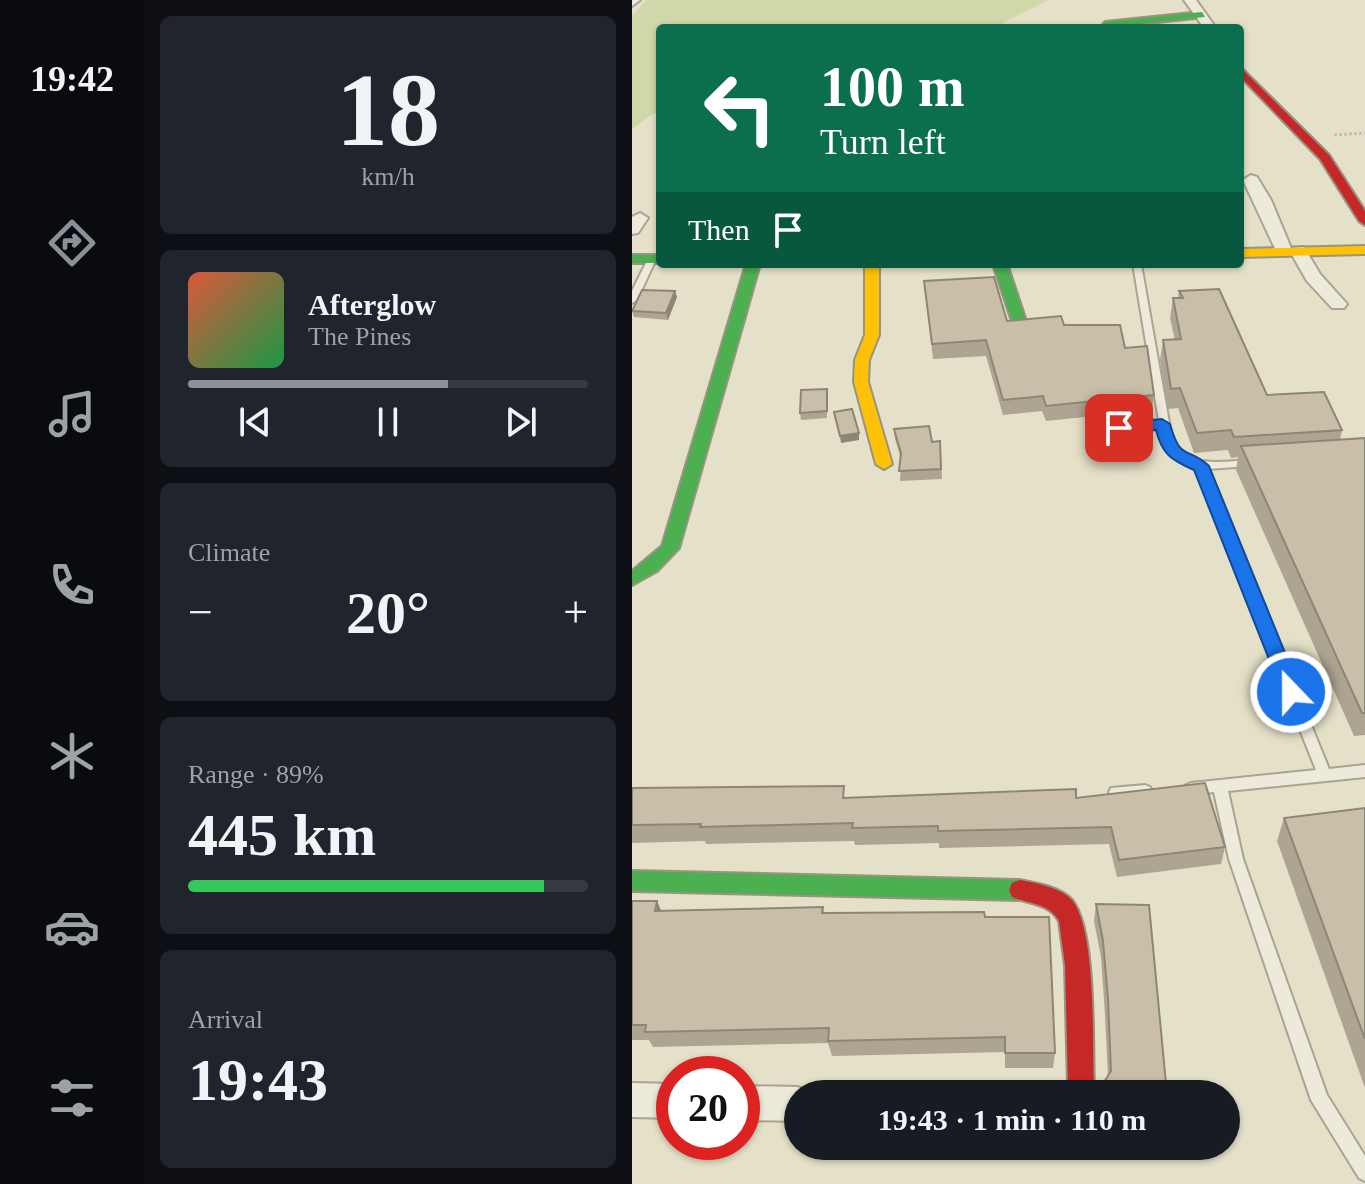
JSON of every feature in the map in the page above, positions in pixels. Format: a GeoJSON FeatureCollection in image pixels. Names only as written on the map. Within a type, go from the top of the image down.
{"type":"FeatureCollection","features":[{"type":"Feature","properties":{"kind":"main road"},"geometry":{"type":"LineString","coordinates":[[1114,24],[1201,14]]}},
{"type":"Feature","properties":{"kind":"main road"},"geometry":{"type":"LineString","coordinates":[[1244,75],[1342,177],[1365,221]]}},
{"type":"Feature","properties":{"kind":"main road"},"geometry":{"type":"LineString","coordinates":[[1244,253],[1365,250]]}},
{"type":"Feature","properties":{"kind":"main road"},"geometry":{"type":"LineString","coordinates":[[632,259],[656,259]]}},
{"type":"Feature","properties":{"kind":"main road"},"geometry":{"type":"LineString","coordinates":[[632,579],[651,567],[670,548],[752,268]]}},
{"type":"Feature","properties":{"kind":"main road"},"geometry":{"type":"LineString","coordinates":[[872,268],[872,335],[862,360],[861,382],[884,464]]}},
{"type":"Feature","properties":{"kind":"main road"},"geometry":{"type":"LineString","coordinates":[[1001,268],[1020,324]]}},
{"type":"Feature","properties":{"kind":"main road"},"geometry":{"type":"LineString","coordinates":[[632,881],[1017,889],[1056,900],[1070,912],[1073,927],[1081,1080]]}},
{"type":"Feature","properties":{"kind":"street"},"geometry":{"type":"LineString","coordinates":[[1251,180],[1291,251],[1338,304]]}},
{"type":"Feature","properties":{"kind":"street"},"geometry":{"type":"LineString","coordinates":[[632,1100],[656,1101]]}},
{"type":"Feature","properties":{"kind":"street"},"geometry":{"type":"LineString","coordinates":[[760,1103],[784,1104]]}},
{"type":"Feature","properties":{"kind":"lane"},"geometry":{"type":"LineString","coordinates":[[632,300],[656,259]]}},
{"type":"Feature","properties":{"kind":"lane"},"geometry":{"type":"LineString","coordinates":[[1138,268],[1168,446],[1176,456],[1200,466],[1260,462]]}},
{"type":"Feature","properties":{"kind":"lane"},"geometry":{"type":"LineString","coordinates":[[1098,429],[1162,424]]}},
{"type":"Feature","properties":{"kind":"lane"},"geometry":{"type":"LineString","coordinates":[[1200,466],[1325,776]]}},
{"type":"Feature","properties":{"kind":"lane"},"geometry":{"type":"LineString","coordinates":[[1116,792],[1220,788],[1365,771]]}},
{"type":"Feature","properties":{"kind":"lane"},"geometry":{"type":"LineString","coordinates":[[1220,788],[1236,859],[1320,1100],[1365,1172]]}},
{"type":"Feature","properties":{"kind":"green space"},"geometry":{"type":"Polygon","coordinates":[[[646,0],[1049,0],[1004,24],[656,24],[656,114],[632,129],[632,16],[646,0]]]}},
{"type":"Feature","properties":{"kind":"building"},"geometry":{"type":"Polygon","coordinates":[[[994,277],[1007,321],[1061,316],[1064,325],[1120,325],[1125,348],[1147,346],[1154,395],[1046,406],[1043,396],[1003,400],[986,340],[932,344],[924,281],[994,277]]]}},
{"type":"Feature","properties":{"kind":"building"},"geometry":{"type":"Polygon","coordinates":[[[1219,289],[1267,395],[1324,392],[1342,430],[1234,437],[1231,430],[1197,433],[1180,388],[1171,389],[1163,340],[1181,339],[1173,298],[1183,298],[1179,291],[1219,289]]]}},
{"type":"Feature","properties":{"kind":"building"},"geometry":{"type":"Polygon","coordinates":[[[642,290],[675,291],[666,313],[632,311],[642,290]]]}},
{"type":"Feature","properties":{"kind":"building"},"geometry":{"type":"Polygon","coordinates":[[[827,389],[827,411],[800,413],[801,390],[827,389]]]}},
{"type":"Feature","properties":{"kind":"building"},"geometry":{"type":"Polygon","coordinates":[[[852,409],[859,433],[840,436],[834,412],[852,409]]]}},
{"type":"Feature","properties":{"kind":"building"},"geometry":{"type":"Polygon","coordinates":[[[929,426],[932,442],[940,441],[941,469],[899,471],[901,453],[894,429],[929,426]]]}},
{"type":"Feature","properties":{"kind":"building"},"geometry":{"type":"Polygon","coordinates":[[[1365,438],[1365,713],[1362,713],[1241,446],[1365,438]]]}},
{"type":"Feature","properties":{"kind":"building"},"geometry":{"type":"Polygon","coordinates":[[[1205,783],[1225,847],[1119,860],[1111,827],[938,831],[938,826],[852,828],[853,823],[700,827],[701,824],[632,825],[632,788],[844,786],[843,798],[1076,789],[1076,798],[1205,783]]]}},
{"type":"Feature","properties":{"kind":"building"},"geometry":{"type":"Polygon","coordinates":[[[1365,808],[1365,1039],[1284,818],[1365,808]]]}},
{"type":"Feature","properties":{"kind":"building"},"geometry":{"type":"Polygon","coordinates":[[[632,901],[657,901],[655,911],[823,907],[822,913],[984,912],[985,917],[1049,917],[1055,1053],[1005,1053],[1005,1037],[828,1041],[829,1028],[645,1032],[646,1025],[632,1025],[632,901]]]}},
{"type":"Feature","properties":{"kind":"building"},"geometry":{"type":"Polygon","coordinates":[[[1096,904],[1149,905],[1166,1080],[1105,1080],[1111,1071],[1103,941],[1096,904]]]}},
{"type":"Feature","properties":{"kind":"traffic: fast"},"geometry":{"type":"LineString","coordinates":[[1115,24],[1202,15]]}},
{"type":"Feature","properties":{"kind":"traffic: fast"},"geometry":{"type":"LineString","coordinates":[[632,259],[656,259]]}},
{"type":"Feature","properties":{"kind":"traffic: fast"},"geometry":{"type":"LineString","coordinates":[[632,579],[651,567],[670,548],[752,268]]}},
{"type":"Feature","properties":{"kind":"traffic: fast"},"geometry":{"type":"LineString","coordinates":[[1001,268],[1020,324]]}},
{"type":"Feature","properties":{"kind":"traffic: fast"},"geometry":{"type":"LineString","coordinates":[[632,881],[1020,890]]}},
{"type":"Feature","properties":{"kind":"traffic: slow"},"geometry":{"type":"LineString","coordinates":[[1244,253],[1365,250]]}},
{"type":"Feature","properties":{"kind":"traffic: slow"},"geometry":{"type":"LineString","coordinates":[[872,268],[872,335],[862,360],[861,382],[884,464]]}},
{"type":"Feature","properties":{"kind":"traffic: jam"},"geometry":{"type":"LineString","coordinates":[[1244,74],[1325,157],[1365,221]]}},
{"type":"Feature","properties":{"kind":"traffic: jam"},"geometry":{"type":"LineString","coordinates":[[1020,890],[1056,901],[1065,909],[1070,921],[1078,993],[1081,1080]]}},
{"type":"Feature","properties":{"kind":"route"},"geometry":{"type":"LineString","coordinates":[[1119,428],[1162,424],[1168,446],[1176,456],[1200,466],[1291,692]]}}]}
